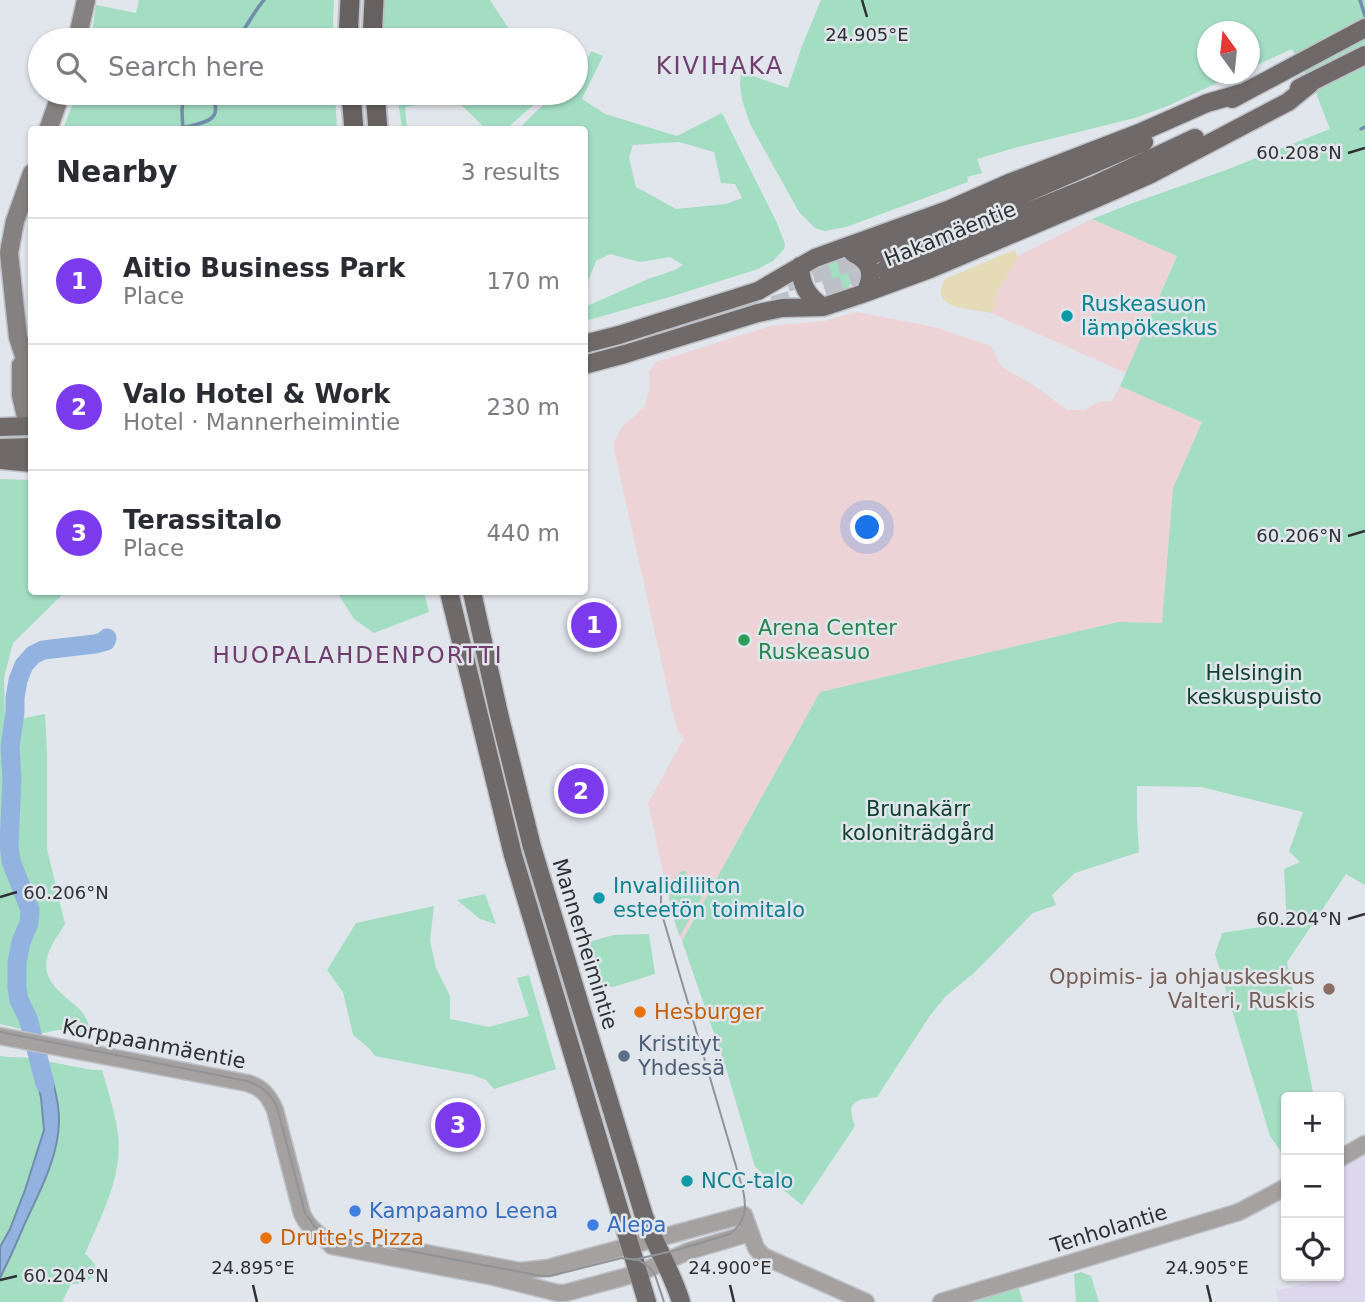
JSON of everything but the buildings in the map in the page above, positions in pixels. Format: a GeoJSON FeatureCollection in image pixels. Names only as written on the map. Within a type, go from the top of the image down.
{"type":"FeatureCollection","features":[{"type":"Feature","properties":{"kind":"highway"},"geometry":{"type":"LineString","coordinates":[[349,28],[350,0]]}},
{"type":"Feature","properties":{"kind":"highway"},"geometry":{"type":"LineString","coordinates":[[373,28],[374,0]]}},
{"type":"Feature","properties":{"kind":"highway"},"geometry":{"type":"LineString","coordinates":[[352,105],[354,126]]}},
{"type":"Feature","properties":{"kind":"highway"},"geometry":{"type":"LineString","coordinates":[[376,105],[378,126]]}},
{"type":"Feature","properties":{"kind":"main road"},"geometry":{"type":"LineString","coordinates":[[80,28],[86,0]]}},
{"type":"Feature","properties":{"kind":"main road","name":"Hakamäentie"},"geometry":{"type":"LineString","coordinates":[[868,260],[1161,135],[1365,28]]}},
{"type":"Feature","properties":{"kind":"main road","name":"Hakamäentie"},"geometry":{"type":"LineString","coordinates":[[588,364],[758,313],[782,308],[823,307],[865,293],[887,277],[1099,183],[1365,55]]}},
{"type":"Feature","properties":{"kind":"main road","name":"Hakamäentie"},"geometry":{"type":"LineString","coordinates":[[588,343],[758,291],[800,266],[838,250],[948,210],[1207,103],[1242,93]]}},
{"type":"Feature","properties":{"kind":"main road"},"geometry":{"type":"LineString","coordinates":[[49,126],[57,105]]}},
{"type":"Feature","properties":{"kind":"main road"},"geometry":{"type":"LineString","coordinates":[[28,184],[15,221],[9,253],[18,337],[28,369]]}},
{"type":"Feature","properties":{"kind":"main road"},"geometry":{"type":"LineString","coordinates":[[838,250],[868,260],[887,277]]}},
{"type":"Feature","properties":{"kind":"main road"},"geometry":{"type":"LineString","coordinates":[[865,293],[870,279],[868,260]]}},
{"type":"Feature","properties":{"kind":"main road"},"geometry":{"type":"LineString","coordinates":[[800,266],[805,290],[823,307]]}},
{"type":"Feature","properties":{"kind":"main road"},"geometry":{"type":"LineString","coordinates":[[619,335],[625,354]]}},
{"type":"Feature","properties":{"kind":"main road"},"geometry":{"type":"LineString","coordinates":[[22,351],[21,394],[28,421]]}},
{"type":"Feature","properties":{"kind":"main road"},"geometry":{"type":"LineString","coordinates":[[0,427],[28,429]]}},
{"type":"Feature","properties":{"kind":"main road"},"geometry":{"type":"LineString","coordinates":[[0,448],[28,447]]}},
{"type":"Feature","properties":{"kind":"main road"},"geometry":{"type":"LineString","coordinates":[[0,460],[28,463]]}},
{"type":"Feature","properties":{"kind":"main road","name":"Mannerheimintie"},"geometry":{"type":"LineString","coordinates":[[450,595],[513,855],[647,1302]]}},
{"type":"Feature","properties":{"kind":"main road","name":"Mannerheimintie"},"geometry":{"type":"LineString","coordinates":[[473,595],[532,847],[644,1216],[676,1284],[681,1302]]}},
{"type":"Feature","properties":{"kind":"street","name":"Korppaanmäentie"},"geometry":{"type":"LineString","coordinates":[[0,1036],[247,1083],[260,1088],[275,1110],[302,1214],[313,1231],[332,1246],[565,1293],[639,1273],[689,1251],[750,1233]]}},
{"type":"Feature","properties":{"kind":"street"},"geometry":{"type":"LineString","coordinates":[[1344,1155],[1365,1144]]}},
{"type":"Feature","properties":{"kind":"street","name":"Tenholantie"},"geometry":{"type":"LineString","coordinates":[[941,1302],[1240,1212],[1281,1191]]}},
{"type":"Feature","properties":{"kind":"street"},"geometry":{"type":"LineString","coordinates":[[323,1237],[334,1236],[520,1270],[548,1268],[744,1215],[756,1248],[763,1256],[866,1302]]}},
{"type":"Feature","properties":{"kind":"shaded area"},"geometry":{"type":"Polygon","coordinates":[[[1092,219],[1177,255],[1126,373],[991,313],[997,302],[993,300],[1018,256],[1092,219]]]}},
{"type":"Feature","properties":{"kind":"shaded area"},"geometry":{"type":"Polygon","coordinates":[[[857,312],[934,327],[991,346],[1002,367],[1035,386],[1067,410],[1085,410],[1099,402],[1112,401],[1120,386],[1202,422],[1173,488],[1162,623],[1118,622],[820,692],[682,941],[669,900],[648,803],[684,738],[678,732],[671,705],[614,442],[622,427],[644,407],[650,388],[649,372],[656,362],[770,326],[824,321],[857,312]]]}},
{"type":"Feature","properties":{"kind":"shaded area"},"geometry":{"type":"Polygon","coordinates":[[[1365,1154],[1365,1302],[1279,1302],[1276,1291],[1314,1281],[1344,1281],[1344,1166],[1365,1154]]]}},
{"type":"Feature","properties":{"kind":"green space"},"geometry":{"type":"Polygon","coordinates":[[[139,0],[334,0],[333,28],[93,28],[96,5],[136,13],[139,0]]]}},
{"type":"Feature","properties":{"kind":"green space"},"geometry":{"type":"Polygon","coordinates":[[[381,0],[490,0],[508,28],[380,28],[381,0]]]}},
{"type":"Feature","properties":{"kind":"green space"},"geometry":{"type":"Polygon","coordinates":[[[821,0],[1365,0],[1365,885],[1346,874],[1287,962],[1313,1092],[1281,1092],[1281,1152],[1270,1136],[1215,954],[1222,933],[1287,923],[1284,869],[1300,862],[1289,851],[1303,812],[1201,787],[1137,786],[1139,852],[1075,873],[1052,895],[1056,905],[1033,913],[975,972],[946,996],[929,1017],[877,1097],[854,1103],[851,1111],[855,1126],[802,1205],[755,1167],[726,1068],[682,941],[820,692],[1118,622],[1162,623],[1173,488],[1202,422],[1120,386],[1177,256],[1092,219],[1330,129],[1316,93],[1292,49],[1260,63],[1260,21],[1197,21],[1197,84],[1215,84],[1135,118],[977,159],[982,173],[967,177],[968,182],[846,227],[824,231],[815,228],[799,212],[750,124],[740,84],[741,72],[788,88],[821,0]]]}},
{"type":"Feature","properties":{"kind":"green space"},"geometry":{"type":"Polygon","coordinates":[[[591,51],[603,56],[588,87],[588,57],[591,51]]]}},
{"type":"Feature","properties":{"kind":"green space"},"geometry":{"type":"Polygon","coordinates":[[[588,103],[605,114],[677,136],[722,113],[777,223],[785,244],[784,249],[773,261],[758,269],[588,320],[588,306],[683,265],[670,257],[640,262],[610,254],[596,261],[588,281],[588,126],[522,126],[544,105],[588,103]],[[679,142],[633,145],[629,158],[636,187],[676,209],[726,204],[742,198],[735,184],[721,183],[714,152],[679,142]]]}},
{"type":"Feature","properties":{"kind":"green space"},"geometry":{"type":"Polygon","coordinates":[[[72,105],[336,105],[337,126],[64,126],[72,105]]]}},
{"type":"Feature","properties":{"kind":"green space"},"geometry":{"type":"Polygon","coordinates":[[[399,105],[420,105],[405,107],[407,126],[402,126],[399,105]]]}},
{"type":"Feature","properties":{"kind":"green space"},"geometry":{"type":"Polygon","coordinates":[[[461,105],[533,105],[510,126],[483,126],[461,105]]]}},
{"type":"Feature","properties":{"kind":"green space"},"geometry":{"type":"Polygon","coordinates":[[[837,260],[848,265],[853,276],[848,287],[837,292],[826,287],[821,276],[826,265],[837,260]]]}},
{"type":"Feature","properties":{"kind":"green space"},"geometry":{"type":"Polygon","coordinates":[[[0,479],[28,480],[28,595],[62,595],[13,643],[4,678],[5,722],[45,714],[47,849],[65,924],[50,950],[46,967],[53,984],[84,1015],[93,1038],[61,1030],[40,1033],[0,1024],[0,479]]]}},
{"type":"Feature","properties":{"kind":"green space"},"geometry":{"type":"Polygon","coordinates":[[[339,595],[425,595],[429,612],[374,633],[354,619],[339,595]]]}},
{"type":"Feature","properties":{"kind":"green space"},"geometry":{"type":"Polygon","coordinates":[[[684,870],[702,897],[680,936],[669,896],[674,879],[684,870]]]}},
{"type":"Feature","properties":{"kind":"green space"},"geometry":{"type":"Polygon","coordinates":[[[485,894],[496,924],[480,919],[457,900],[485,894]]]}},
{"type":"Feature","properties":{"kind":"green space"},"geometry":{"type":"Polygon","coordinates":[[[434,906],[430,941],[436,968],[450,996],[450,1019],[489,1027],[529,1016],[517,978],[529,975],[556,1069],[494,1089],[486,1080],[473,1075],[375,1056],[353,1035],[343,992],[327,970],[356,923],[434,906]]]}},
{"type":"Feature","properties":{"kind":"green space"},"geometry":{"type":"Polygon","coordinates":[[[649,934],[655,974],[613,987],[593,984],[581,944],[614,935],[649,934]]]}},
{"type":"Feature","properties":{"kind":"green space"},"geometry":{"type":"Polygon","coordinates":[[[0,1056],[33,1059],[44,1130],[25,1190],[0,1247],[0,1056]]]}},
{"type":"Feature","properties":{"kind":"green space"},"geometry":{"type":"Polygon","coordinates":[[[46,1061],[102,1070],[117,1126],[117,1166],[104,1211],[85,1254],[95,1266],[96,1271],[91,1279],[71,1284],[62,1302],[0,1302],[0,1278],[47,1176],[59,1123],[58,1102],[46,1061]]]}},
{"type":"Feature","properties":{"kind":"green space"},"geometry":{"type":"Polygon","coordinates":[[[1081,1272],[1091,1276],[1099,1302],[1076,1302],[1074,1274],[1081,1272]]]}},
{"type":"Feature","properties":{"kind":"green space"},"geometry":{"type":"Polygon","coordinates":[[[1019,1288],[1023,1302],[972,1302],[1019,1288]]]}},
{"type":"Feature","properties":{"kind":"sand"},"geometry":{"type":"Polygon","coordinates":[[[1014,250],[1018,256],[993,300],[997,302],[991,313],[954,306],[942,297],[941,289],[945,279],[1014,250]]]}},
{"type":"Feature","properties":{"kind":"water"},"geometry":{"type":"Polygon","coordinates":[[[33,1059],[46,1061],[55,1090],[59,1120],[56,1147],[48,1173],[0,1278],[0,1247],[25,1190],[44,1130],[33,1059]]]}},
{"type":"Feature","properties":{"kind":"waterway"},"geometry":{"type":"LineString","coordinates":[[244,28],[264,0]]}},
{"type":"Feature","properties":{"kind":"waterway"},"geometry":{"type":"LineString","coordinates":[[1360,0],[1365,16]]}},
{"type":"Feature","properties":{"kind":"waterway"},"geometry":{"type":"LineString","coordinates":[[183,105],[183,126]]}},
{"type":"Feature","properties":{"kind":"waterway"},"geometry":{"type":"LineString","coordinates":[[190,126],[211,119],[216,109],[215,105]]}},
{"type":"Feature","properties":{"kind":"waterway"},"geometry":{"type":"LineString","coordinates":[[1361,129],[1365,127]]}},
{"type":"Feature","properties":{"kind":"waterway"},"geometry":{"type":"LineString","coordinates":[[45,1084],[28,1018],[19,1000],[17,988],[17,962],[29,923],[30,910],[11,861],[9,844],[12,779],[10,747],[15,698],[24,665],[33,655],[43,650],[95,644],[106,641],[107,638]]}},
{"type":"Feature","properties":{"kind":"tunnel"},"geometry":{"type":"LineString","coordinates":[[787,283],[870,256]]}},
{"type":"Feature","properties":{"kind":"tunnel"},"geometry":{"type":"LineString","coordinates":[[773,305],[883,270]]}},
{"type":"Feature","properties":{"kind":"tram line"},"geometry":{"type":"LineString","coordinates":[[633,1260],[730,1234],[739,1225],[745,1209],[743,1190],[661,911],[661,894],[666,884]]}},
{"type":"Feature","properties":{"kind":"tram line"},"geometry":{"type":"LineString","coordinates":[[0,1032],[247,1081],[261,1088],[277,1107],[305,1213],[315,1227],[330,1236],[542,1276],[622,1258],[639,1260],[655,1275],[664,1302]]}},
{"type":"Feature","properties":{"kind":"place","name":"Ruskeasuon lämpökeskus"},"geometry":{"type":"Point","coordinates":[1067,316]}},
{"type":"Feature","properties":{"kind":"place","name":"Aitio Business Park"},"geometry":{"type":"Point","coordinates":[594,625]}},
{"type":"Feature","properties":{"kind":"place","name":"Arena Center Ruskeasuo"},"geometry":{"type":"Point","coordinates":[744,640]}},
{"type":"Feature","properties":{"kind":"place","name":"Valo Hotel & Work"},"geometry":{"type":"Point","coordinates":[581,791]}},
{"type":"Feature","properties":{"kind":"place","name":"Invalidiliiton esteetön toimitalo"},"geometry":{"type":"Point","coordinates":[599,898]}},
{"type":"Feature","properties":{"kind":"place","name":"Oppimis- ja ohjauskeskus Valteri, Ruskis"},"geometry":{"type":"Point","coordinates":[1329,989]}},
{"type":"Feature","properties":{"kind":"place","name":"Hesburger"},"geometry":{"type":"Point","coordinates":[640,1012]}},
{"type":"Feature","properties":{"kind":"place","name":"Kristityt Yhdessä"},"geometry":{"type":"Point","coordinates":[624,1056]}},
{"type":"Feature","properties":{"kind":"place","name":"Terassitalo"},"geometry":{"type":"Point","coordinates":[458,1125]}},
{"type":"Feature","properties":{"kind":"place","name":"NCC-talo"},"geometry":{"type":"Point","coordinates":[687,1181]}},
{"type":"Feature","properties":{"kind":"place","name":"Kampaamo Leena"},"geometry":{"type":"Point","coordinates":[355,1211]}},
{"type":"Feature","properties":{"kind":"place","name":"Alepa"},"geometry":{"type":"Point","coordinates":[593,1225]}},
{"type":"Feature","properties":{"kind":"place","name":"Drutte's Pizza"},"geometry":{"type":"Point","coordinates":[266,1238]}},
{"type":"Feature","properties":{"kind":"district","name":"KIVIHAKA"},"geometry":{"type":"Point","coordinates":[720,66]}},
{"type":"Feature","properties":{"kind":"district","name":"HUOPALAHDENPORTTI"},"geometry":{"type":"Point","coordinates":[358,655]}},
{"type":"Feature","properties":{"kind":"park label","name":"Helsingin keskuspuisto"},"geometry":{"type":"Point","coordinates":[1254,685]}},
{"type":"Feature","properties":{"kind":"park label","name":"Brunakärr koloniträdgård"},"geometry":{"type":"Point","coordinates":[918,821]}}]}
